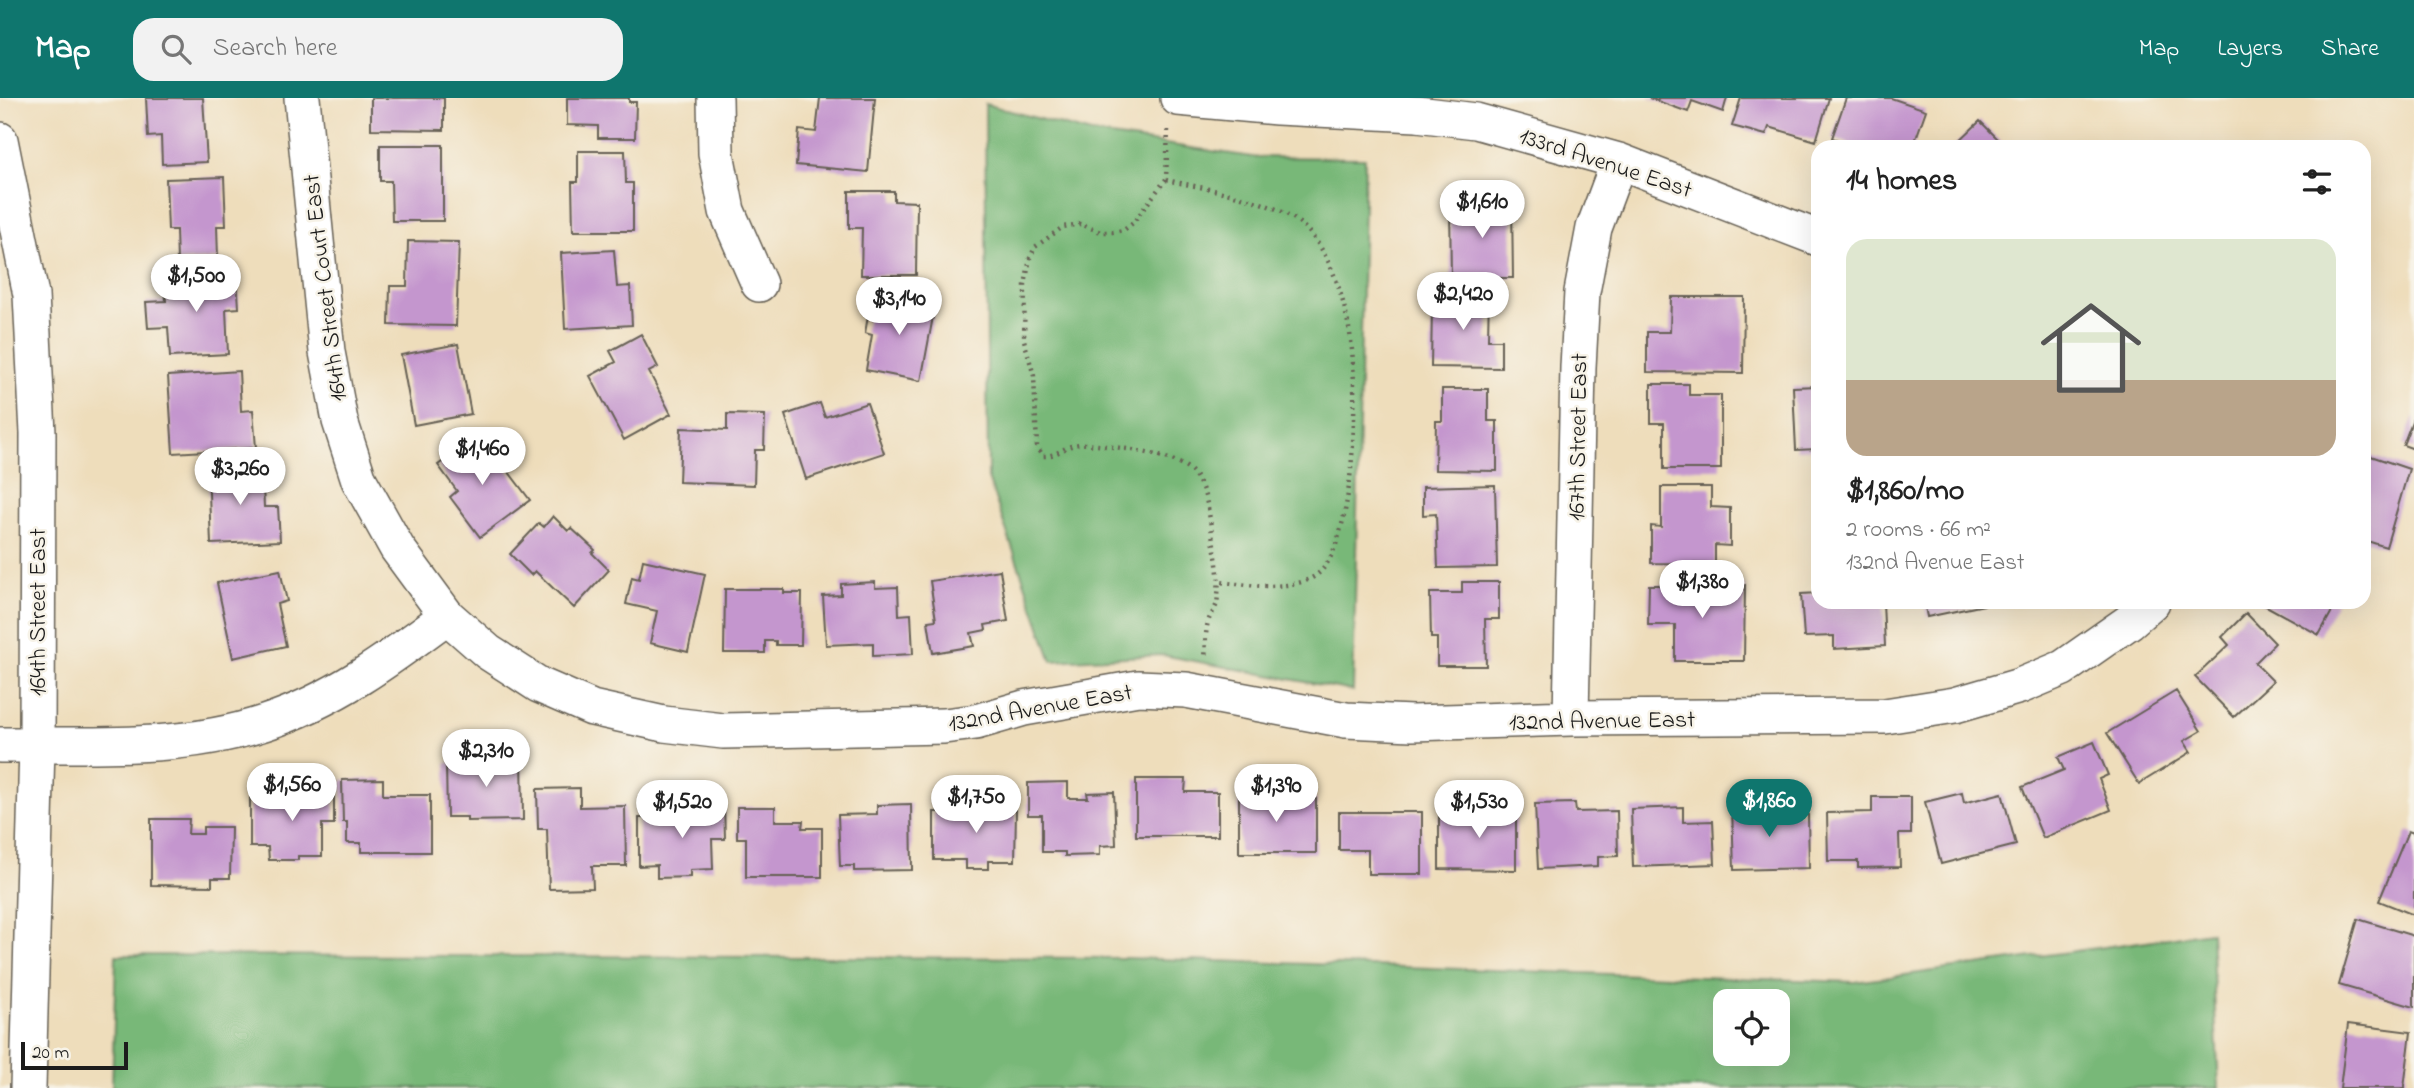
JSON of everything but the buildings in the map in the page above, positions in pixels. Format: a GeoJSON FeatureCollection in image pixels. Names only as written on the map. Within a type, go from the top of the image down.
{"type":"FeatureCollection","features":[{"type":"Feature","properties":{"kind":"street","name":"164th Street Court East"},"geometry":{"type":"LineString","coordinates":[[302,98],[327,352],[340,421],[359,480],[397,548],[447,616]]}},
{"type":"Feature","properties":{"kind":"street"},"geometry":{"type":"LineString","coordinates":[[715,98],[716,153],[727,211],[760,284]]}},
{"type":"Feature","properties":{"kind":"street","name":"133rd Avenue East"},"geometry":{"type":"LineString","coordinates":[[1173,112],[1277,107],[1417,114],[1476,121],[1619,161],[1811,235]]}},
{"type":"Feature","properties":{"kind":"street","name":"164th Street East"},"geometry":{"type":"LineString","coordinates":[[0,140],[32,295],[38,433],[37,744],[29,1088]]}},
{"type":"Feature","properties":{"kind":"street","name":"167th Street East"},"geometry":{"type":"LineString","coordinates":[[1571,718],[1582,292],[1594,228],[1619,161]]}},
{"type":"Feature","properties":{"kind":"street","name":"132nd Avenue East"},"geometry":{"type":"LineString","coordinates":[[447,616],[488,652],[539,685],[592,708],[664,724],[712,729],[944,726],[976,722],[1024,708],[1089,695],[1138,688],[1202,692],[1346,720],[1412,723],[1571,718],[1885,716],[1955,705],[2021,686],[2063,668],[2144,609]]}},
{"type":"Feature","properties":{"kind":"street"},"geometry":{"type":"LineString","coordinates":[[0,745],[145,743],[210,736],[264,724],[314,703],[383,664],[447,616]]}},
{"type":"Feature","properties":{"kind":"path"},"geometry":{"type":"LineString","coordinates":[[1173,112],[1166,180],[1133,223],[1112,232],[1101,232],[1080,224],[1063,227],[1035,247],[1025,285],[1024,340],[1034,376],[1037,446],[1042,456],[1054,456],[1068,445],[1085,444],[1163,456],[1192,471],[1202,487],[1219,582],[1216,606],[1208,622],[1202,692]]}},
{"type":"Feature","properties":{"kind":"path"},"geometry":{"type":"LineString","coordinates":[[1166,180],[1279,210],[1301,224],[1321,249],[1337,282],[1349,329],[1354,379],[1351,467],[1346,515],[1334,552],[1320,572],[1303,581],[1254,585],[1219,582]]}},
{"type":"Feature","properties":{"kind":"green space"},"geometry":{"type":"Polygon","coordinates":[[[985,104],[1091,133],[1252,157],[1365,158],[1353,691],[1162,655],[1052,661],[988,478],[985,104]]]}},
{"type":"Feature","properties":{"kind":"green space"},"geometry":{"type":"Polygon","coordinates":[[[2211,932],[2219,1088],[112,1088],[116,955],[1128,958],[1855,982],[2211,932]]]}}]}
